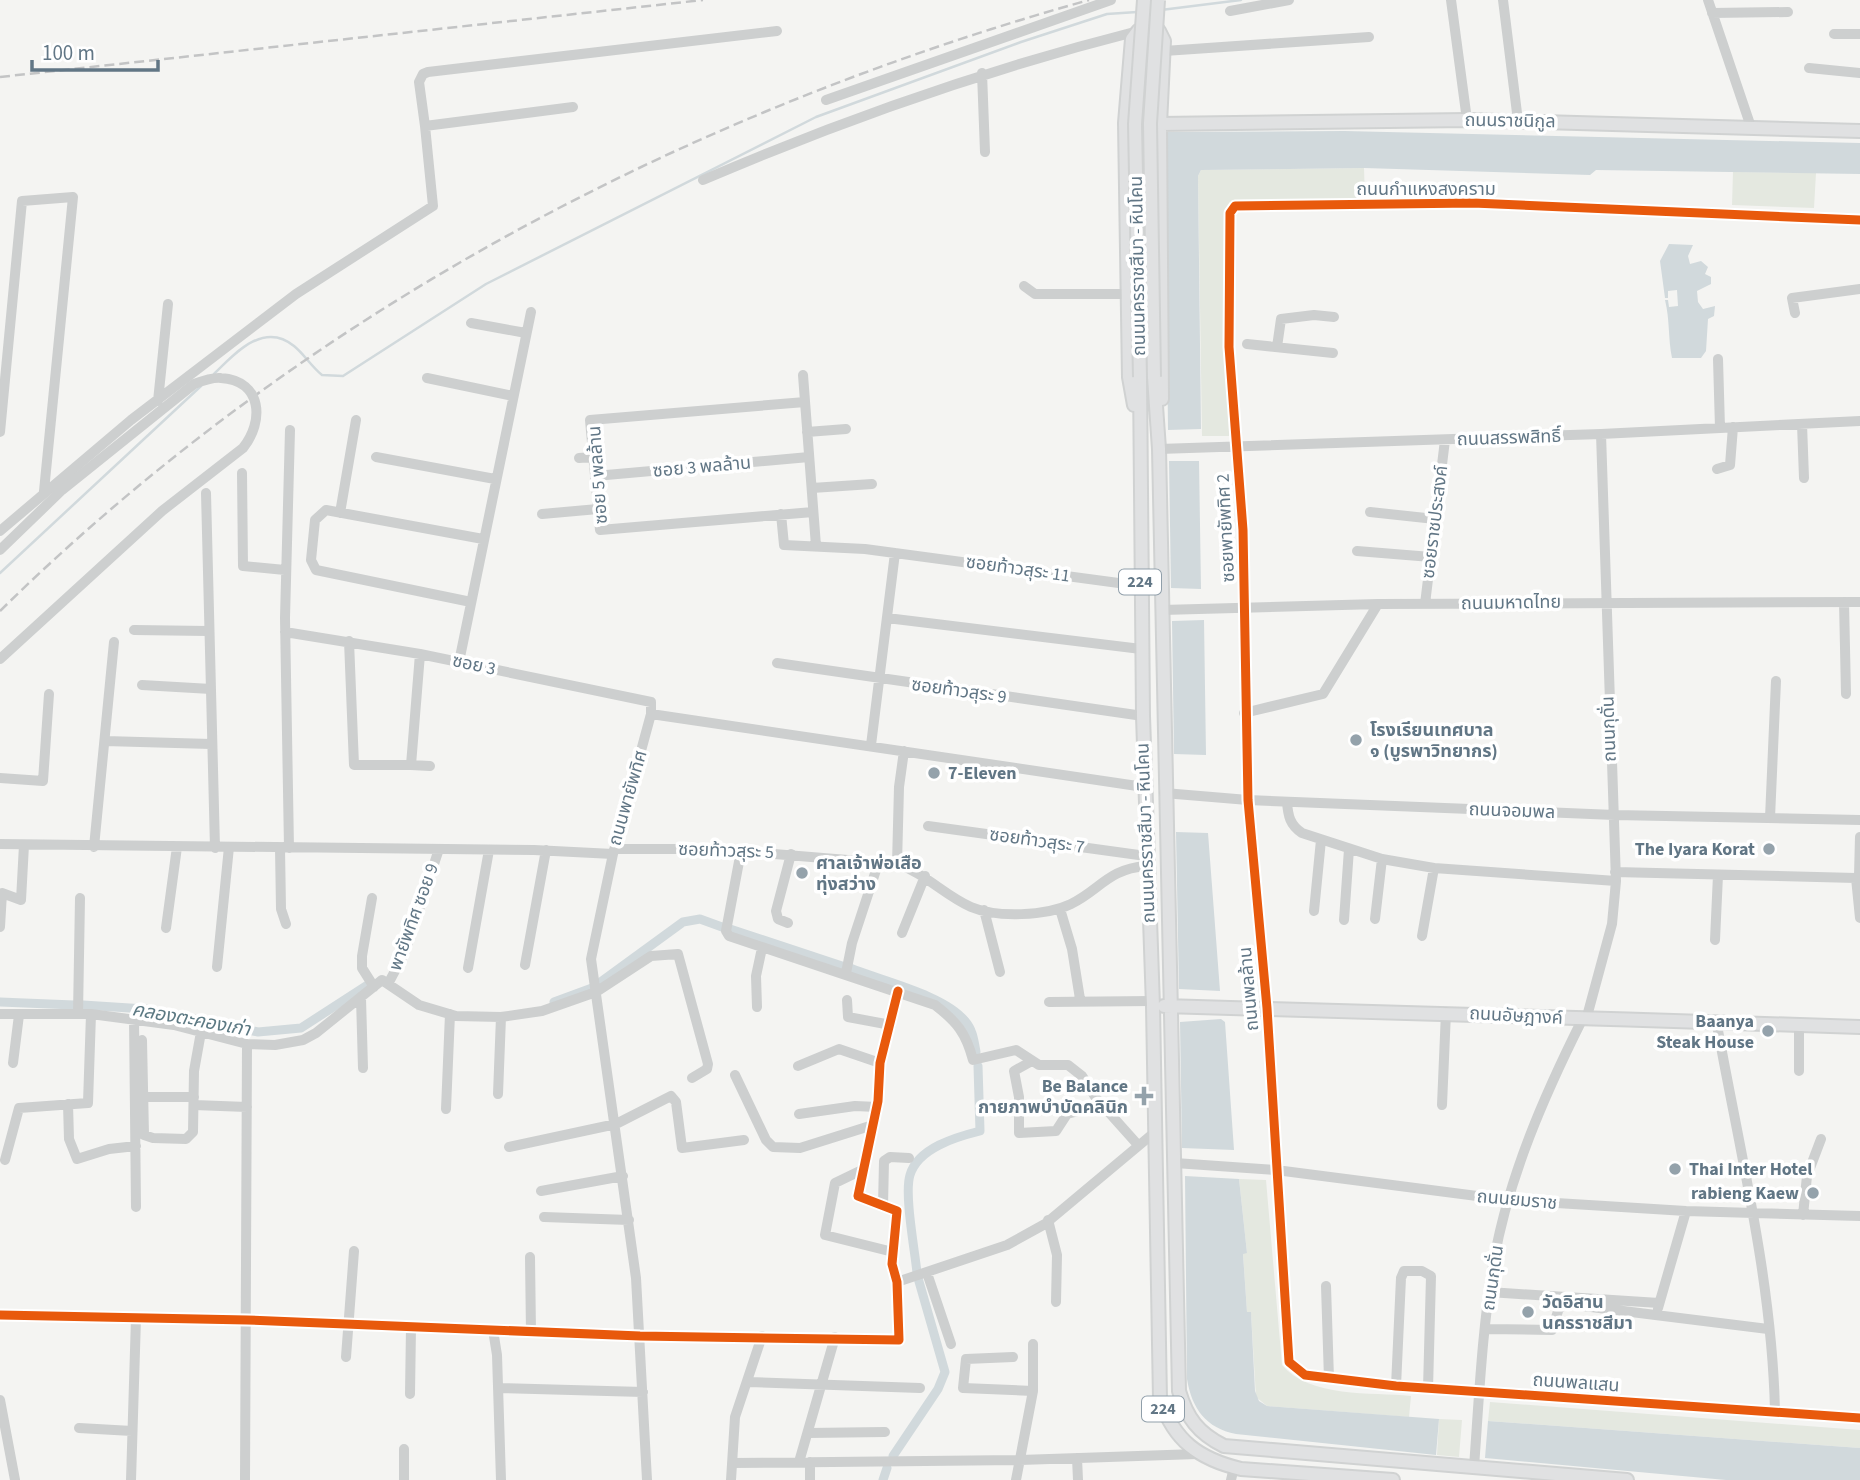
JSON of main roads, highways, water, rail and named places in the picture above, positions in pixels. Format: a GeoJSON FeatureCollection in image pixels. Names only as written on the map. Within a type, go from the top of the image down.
{"type":"FeatureCollection","features":[{"type":"Feature","properties":{"kind":"main road","name":"ถนนนครราชสีมา - หินโคน"},"geometry":{"type":"LineString","coordinates":[[1144,0],[1135,124],[1140,377],[1140,586],[1146,861],[1153,1004],[1160,1399],[1175,1433],[1197,1454],[1232,1474],[1393,1480]]}},
{"type":"Feature","properties":{"kind":"main road"},"geometry":{"type":"LineString","coordinates":[[1158,0],[1150,123],[1154,377],[1158,442],[1164,793],[1172,1006],[1179,1391],[1185,1412],[1196,1428],[1224,1446],[1387,1461],[1473,1474],[1627,1480]]}},
{"type":"Feature","properties":{"kind":"main road"},"geometry":{"type":"LineString","coordinates":[[1139,437],[1129,377],[1125,123],[1132,38],[1138,31],[1149,27],[1159,31],[1164,41],[1160,124],[1164,376],[1158,442]]}},
{"type":"Feature","properties":{"kind":"main road","name":"ถนนราชนิกูล"},"geometry":{"type":"LineString","coordinates":[[1160,124],[1467,120],[1860,131]]}},
{"type":"Feature","properties":{"kind":"main road"},"geometry":{"type":"LineString","coordinates":[[1144,787],[1164,793]]}},
{"type":"Feature","properties":{"kind":"main road","name":"ถนนอัษฎางค์"},"geometry":{"type":"LineString","coordinates":[[1153,1004],[1446,1012],[1717,1025],[1860,1027]]}},
{"type":"Feature","properties":{"kind":"main road"},"geometry":{"type":"LineString","coordinates":[[1156,1162],[1175,1163]]}},
{"type":"Feature","properties":{"kind":"waterway"},"geometry":{"type":"LineString","coordinates":[[1161,10],[1241,0]]}},
{"type":"Feature","properties":{"kind":"waterway"},"geometry":{"type":"LineString","coordinates":[[214,374],[241,349],[261,338],[272,337],[283,339],[294,346],[322,375],[343,376],[486,284],[816,117],[1021,42],[1107,14],[1137,12]]}},
{"type":"Feature","properties":{"kind":"waterway"},"geometry":{"type":"LineString","coordinates":[[0,573],[201,386]]}},
{"type":"Feature","properties":{"kind":"waterway","name":"คลองตะคองเก่า"},"geometry":{"type":"LineString","coordinates":[[598,984],[683,922],[700,919],[722,927]]}},
{"type":"Feature","properties":{"kind":"waterway","name":"คลองตะคองเก่า"},"geometry":{"type":"LineString","coordinates":[[730,929],[845,967]]}},
{"type":"Feature","properties":{"kind":"waterway","name":"คลองตะคองเก่า"},"geometry":{"type":"LineString","coordinates":[[850,968],[943,1004],[970,1028],[976,1052]]}},
{"type":"Feature","properties":{"kind":"waterway","name":"คลองตะคองเก่า"},"geometry":{"type":"LineString","coordinates":[[83,1005],[145,1009],[258,1032],[301,1028],[369,984]]}},
{"type":"Feature","properties":{"kind":"waterway","name":"คลองตะคองเก่า"},"geometry":{"type":"LineString","coordinates":[[554,1002],[592,988]]}},
{"type":"Feature","properties":{"kind":"waterway","name":"คลองตะคองเก่า"},"geometry":{"type":"LineString","coordinates":[[0,1002],[74,1005]]}},
{"type":"Feature","properties":{"kind":"waterway","name":"คลองตะคองเก่า"},"geometry":{"type":"LineString","coordinates":[[917,1273],[909,1209],[910,1175],[914,1166],[929,1151],[949,1140],[980,1131],[978,1066]]}},
{"type":"Feature","properties":{"kind":"waterway","name":"คลองตะคองเก่า"},"geometry":{"type":"LineString","coordinates":[[893,1456],[938,1389],[945,1372],[918,1278]]}},
{"type":"Feature","properties":{"kind":"waterway","name":"คลองตะคองเก่า"},"geometry":{"type":"LineString","coordinates":[[883,1480],[887,1468]]}},
{"type":"Feature","properties":{"kind":"railway"},"geometry":{"type":"LineString","coordinates":[[0,77],[703,0]]}},
{"type":"Feature","properties":{"kind":"railway"},"geometry":{"type":"LineString","coordinates":[[0,611],[117,504],[241,406],[370,317],[506,236],[646,165],[790,101],[938,47],[1089,0]]}},
{"type":"Feature","properties":{"kind":"place","name":"โรงเรียนเทศบาล ๑ (บูรพาวิทยากร)"},"geometry":{"type":"Point","coordinates":[1356,740]}},
{"type":"Feature","properties":{"kind":"place","name":"7-Eleven"},"geometry":{"type":"Point","coordinates":[934,773]}},
{"type":"Feature","properties":{"kind":"place","name":"The Iyara Korat"},"geometry":{"type":"Point","coordinates":[1769,849]}},
{"type":"Feature","properties":{"kind":"place","name":"ศาลเจ้าพ่อเสือ ทุ่งสว่าง"},"geometry":{"type":"Point","coordinates":[802,873]}},
{"type":"Feature","properties":{"kind":"place","name":"Baanya Steak House"},"geometry":{"type":"Point","coordinates":[1768,1031]}},
{"type":"Feature","properties":{"kind":"place","name":"Be Balance กายภาพบำบัดคลินิก"},"geometry":{"type":"Point","coordinates":[1144,1096]}},
{"type":"Feature","properties":{"kind":"place","name":"Thai Inter Hotel"},"geometry":{"type":"Point","coordinates":[1675,1169]}},
{"type":"Feature","properties":{"kind":"place","name":"rabieng Kaew"},"geometry":{"type":"Point","coordinates":[1813,1193]}},
{"type":"Feature","properties":{"kind":"place","name":"วัดอิสาน นครราชสีมา"},"geometry":{"type":"Point","coordinates":[1528,1312]}}]}
